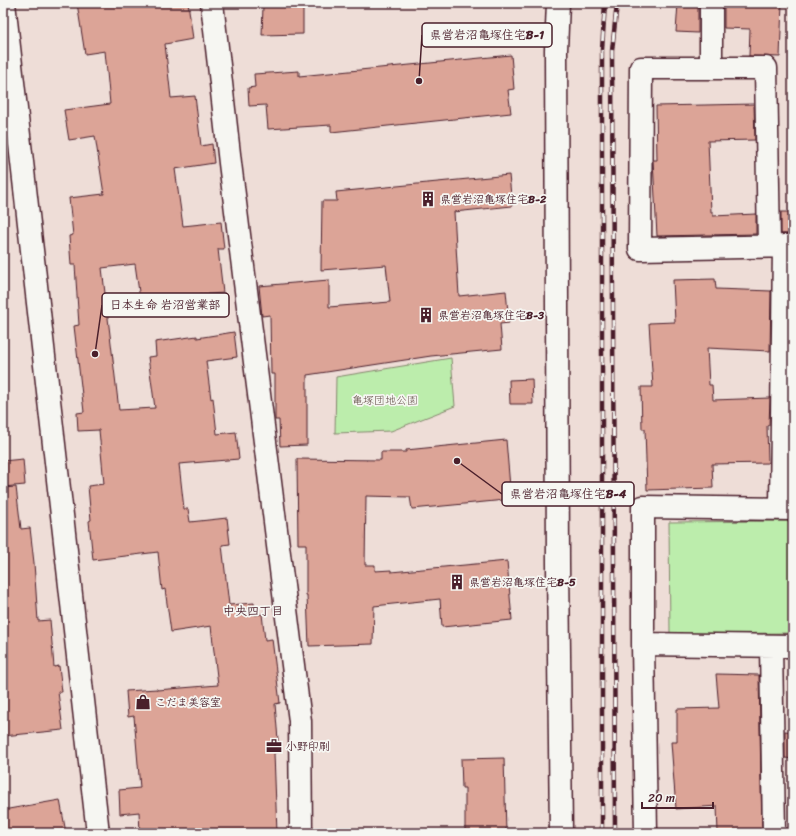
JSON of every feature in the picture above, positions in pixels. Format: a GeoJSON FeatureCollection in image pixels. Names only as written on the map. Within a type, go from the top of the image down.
{"type":"FeatureCollection","features":[{"type":"Feature","properties":{"kind":"street"},"geometry":{"type":"LineString","coordinates":[[4,3],[98,833]]}},
{"type":"Feature","properties":{"kind":"street"},"geometry":{"type":"LineString","coordinates":[[212,3],[231,171],[300,721],[302,833]]}},
{"type":"Feature","properties":{"kind":"street"},"geometry":{"type":"LineString","coordinates":[[558,3],[556,50],[558,556],[561,833]]}},
{"type":"Feature","properties":{"kind":"street"},"geometry":{"type":"LineString","coordinates":[[711,3],[711,68]]}},
{"type":"Feature","properties":{"kind":"street"},"geometry":{"type":"LineString","coordinates":[[646,833],[643,644],[643,507],[787,509],[782,246],[766,68],[641,68],[640,249],[782,246]]}},
{"type":"Feature","properties":{"kind":"street"},"geometry":{"type":"LineString","coordinates":[[643,644],[793,646]]}},
{"type":"Feature","properties":{"kind":"street"},"geometry":{"type":"LineString","coordinates":[[771,646],[774,833]]}},
{"type":"Feature","properties":{"kind":"green space","name":"亀塚団地公園"},"geometry":{"type":"Polygon","coordinates":[[[451,358],[455,406],[391,431],[335,433],[336,377],[451,358]]]}},
{"type":"Feature","properties":{"kind":"green space"},"geometry":{"type":"Polygon","coordinates":[[[793,521],[793,633],[670,634],[669,522],[793,521]]]}},
{"type":"Feature","properties":{"kind":"building"},"geometry":{"type":"Polygon","coordinates":[[[77,3],[188,3],[193,39],[165,44],[171,98],[195,96],[201,146],[212,144],[214,163],[175,169],[183,226],[221,222],[224,249],[218,249],[223,293],[140,299],[135,264],[102,268],[119,410],[155,408],[148,357],[156,356],[155,342],[197,336],[197,338],[234,332],[237,357],[206,361],[211,399],[213,398],[217,434],[236,432],[239,459],[179,464],[184,509],[188,509],[190,522],[227,518],[230,544],[222,545],[229,605],[254,603],[255,615],[262,614],[265,640],[272,639],[280,703],[275,704],[279,752],[274,753],[277,833],[140,833],[139,812],[120,814],[119,790],[140,788],[134,716],[128,717],[126,691],[218,685],[211,626],[171,632],[165,589],[162,590],[158,552],[93,560],[89,521],[91,520],[88,486],[104,484],[99,430],[78,431],[77,413],[84,412],[74,326],[79,325],[75,265],[71,265],[69,236],[73,235],[69,198],[104,194],[95,136],[69,140],[64,110],[110,104],[105,51],[85,54],[77,3]]]}},
{"type":"Feature","properties":{"kind":"building"},"geometry":{"type":"Polygon","coordinates":[[[678,3],[698,3],[698,33],[676,32],[678,3]]]}},
{"type":"Feature","properties":{"kind":"building"},"geometry":{"type":"Polygon","coordinates":[[[724,3],[782,3],[780,57],[749,56],[750,29],[724,28],[724,3]]]}},
{"type":"Feature","properties":{"kind":"building"},"geometry":{"type":"Polygon","coordinates":[[[263,6],[303,6],[303,34],[262,35],[263,6]]]}},
{"type":"Feature","properties":{"kind":"building"},"geometry":{"type":"Polygon","coordinates":[[[511,55],[514,89],[508,90],[511,113],[331,132],[331,125],[268,129],[266,105],[249,106],[248,88],[255,87],[254,74],[299,71],[299,76],[511,55]]]}},
{"type":"Feature","properties":{"kind":"building"},"geometry":{"type":"Polygon","coordinates":[[[754,104],[755,140],[708,141],[711,212],[713,212],[713,216],[756,214],[756,234],[657,236],[653,160],[657,160],[656,106],[754,104]]]}},
{"type":"Feature","properties":{"kind":"building"},"geometry":{"type":"Polygon","coordinates":[[[509,175],[512,206],[454,212],[459,296],[506,291],[509,323],[500,324],[502,349],[431,356],[307,375],[307,445],[280,446],[279,420],[275,420],[275,374],[271,374],[270,315],[262,316],[259,286],[329,280],[329,307],[390,302],[386,265],[321,270],[322,201],[337,201],[336,192],[509,175]]]}},
{"type":"Feature","properties":{"kind":"building"},"geometry":{"type":"Polygon","coordinates":[[[781,212],[793,212],[793,234],[781,234],[781,212]]]}},
{"type":"Feature","properties":{"kind":"building"},"geometry":{"type":"Polygon","coordinates":[[[715,279],[716,289],[771,291],[770,351],[707,348],[709,385],[712,385],[713,400],[770,398],[769,425],[767,426],[768,463],[712,464],[713,488],[647,490],[645,429],[642,429],[641,387],[653,387],[649,323],[675,322],[673,280],[715,279]]]}},
{"type":"Feature","properties":{"kind":"building"},"geometry":{"type":"Polygon","coordinates":[[[532,379],[533,404],[510,404],[509,380],[532,379]]]}},
{"type":"Feature","properties":{"kind":"building"},"geometry":{"type":"Polygon","coordinates":[[[506,440],[511,499],[412,509],[410,497],[366,496],[365,565],[375,565],[375,571],[391,570],[391,572],[507,561],[512,620],[442,627],[440,599],[374,606],[373,644],[309,646],[306,595],[306,544],[298,544],[297,459],[381,460],[381,452],[406,452],[406,450],[506,440]]]}},
{"type":"Feature","properties":{"kind":"building"},"geometry":{"type":"Polygon","coordinates":[[[23,459],[25,485],[3,487],[3,461],[23,459]]]}},
{"type":"Feature","properties":{"kind":"building"},"geometry":{"type":"Polygon","coordinates":[[[16,487],[21,529],[30,528],[38,621],[50,620],[54,667],[59,666],[62,692],[58,692],[63,730],[3,736],[3,488],[16,487]]]}},
{"type":"Feature","properties":{"kind":"building"},"geometry":{"type":"Polygon","coordinates":[[[716,674],[759,675],[762,833],[718,833],[717,806],[676,809],[671,742],[677,742],[677,709],[719,708],[716,674]]]}},
{"type":"Feature","properties":{"kind":"building"},"geometry":{"type":"Polygon","coordinates":[[[785,731],[793,732],[793,759],[785,758],[785,731]]]}},
{"type":"Feature","properties":{"kind":"building"},"geometry":{"type":"Polygon","coordinates":[[[504,758],[506,833],[465,833],[465,788],[462,788],[461,759],[504,758]]]}},
{"type":"Feature","properties":{"kind":"building"},"geometry":{"type":"Polygon","coordinates":[[[60,800],[66,833],[3,833],[3,810],[60,800]]]}},
{"type":"Feature","properties":{"kind":"railway"},"geometry":{"type":"LineString","coordinates":[[602,833],[602,50],[605,3]]}},
{"type":"Feature","properties":{"kind":"railway"},"geometry":{"type":"LineString","coordinates":[[615,833],[612,51],[617,3]]}},
{"type":"Feature","properties":{"kind":"place","name":"県営岩沼亀塚住宅B-1"},"geometry":{"type":"Point","coordinates":[419,81]}},
{"type":"Feature","properties":{"kind":"place","name":"県営岩沼亀塚住宅B-2"},"geometry":{"type":"Point","coordinates":[428,199]}},
{"type":"Feature","properties":{"kind":"place","name":"県営岩沼亀塚住宅B-3"},"geometry":{"type":"Point","coordinates":[426,315]}},
{"type":"Feature","properties":{"kind":"place","name":"日本生命 岩沼営業部"},"geometry":{"type":"Point","coordinates":[95,354]}},
{"type":"Feature","properties":{"kind":"place","name":"県営岩沼亀塚住宅B-4"},"geometry":{"type":"Point","coordinates":[457,461]}},
{"type":"Feature","properties":{"kind":"place","name":"県営岩沼亀塚住宅B-5"},"geometry":{"type":"Point","coordinates":[457,582]}},
{"type":"Feature","properties":{"kind":"place","name":"こだま美容室"},"geometry":{"type":"Point","coordinates":[143,702]}},
{"type":"Feature","properties":{"kind":"place","name":"小野印刷"},"geometry":{"type":"Point","coordinates":[274,746]}},
{"type":"Feature","properties":{"kind":"district","name":"中央四丁目"},"geometry":{"type":"Point","coordinates":[253,611]}}]}
